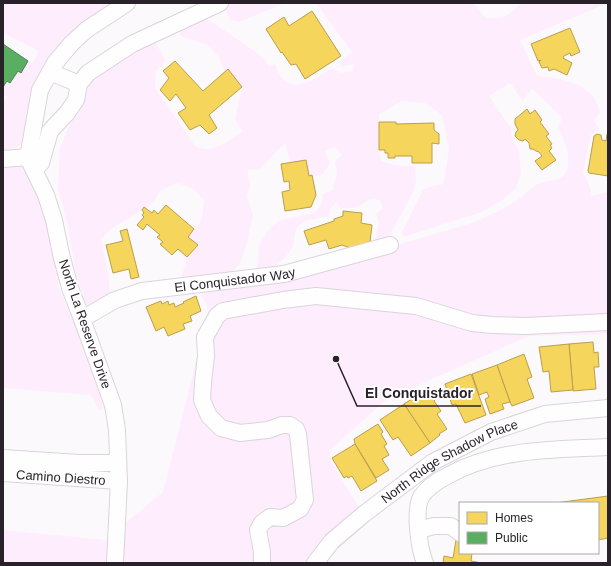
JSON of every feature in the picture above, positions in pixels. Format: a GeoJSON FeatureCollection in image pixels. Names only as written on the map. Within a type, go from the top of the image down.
{"type":"FeatureCollection","features":[{"type":"Feature","properties":{"kind":"street","name":"North La Reserve Drive"},"geometry":{"type":"LineString","coordinates":[[116,563],[119,482],[117,430],[112,405],[70,288],[60,254],[54,220],[32,163],[30,139],[40,90],[50,72],[70,44],[86,30],[127,3]]}},
{"type":"Feature","properties":{"kind":"street"},"geometry":{"type":"LineString","coordinates":[[3,159],[41,163],[50,131],[76,100],[79,84],[88,73],[132,44],[220,3]]}},
{"type":"Feature","properties":{"kind":"street"},"geometry":{"type":"LineString","coordinates":[[50,72],[79,84]]}},
{"type":"Feature","properties":{"kind":"street"},"geometry":{"type":"LineString","coordinates":[[36,108],[60,120]]}},
{"type":"Feature","properties":{"kind":"street","name":"El Conquistador Way"},"geometry":{"type":"LineString","coordinates":[[82,319],[115,300],[142,291],[284,274],[390,245]]}},
{"type":"Feature","properties":{"kind":"street"},"geometry":{"type":"LineString","coordinates":[[262,563],[262,552],[258,530],[262,523],[270,517],[283,518],[300,509],[305,500],[298,434],[296,429],[290,425],[282,425],[268,430],[240,433],[221,428],[209,416],[202,400],[206,356],[205,337],[217,316],[223,311],[283,300],[316,296],[416,306],[472,322],[492,325],[526,326],[608,322]]}},
{"type":"Feature","properties":{"kind":"street","name":"North Ridge Shadow Place"},"geometry":{"type":"LineString","coordinates":[[315,563],[332,542],[364,514],[433,462],[491,432],[545,414],[608,408]]}},
{"type":"Feature","properties":{"kind":"street"},"geometry":{"type":"LineString","coordinates":[[425,563],[419,542],[417,507],[422,496],[436,481],[460,468],[513,453],[608,447]]}},
{"type":"Feature","properties":{"kind":"street","name":"Camino Diestro"},"geometry":{"type":"LineString","coordinates":[[3,458],[80,463],[118,463]]}},
{"type":"Feature","properties":{"kind":"street","name":"Camino Diestro"},"geometry":{"type":"LineString","coordinates":[[3,473],[119,482]]}},
{"type":"Feature","properties":{"kind":"street"},"geometry":{"type":"LineString","coordinates":[[419,530],[434,526],[451,526],[459,532]]}},
{"type":"Feature","properties":{"kind":"shaded area"},"geometry":{"type":"Polygon","coordinates":[[[3,3],[119,3],[64,45],[34,84],[28,133],[23,145],[3,151],[3,102],[8,97],[3,94],[3,87],[7,81],[10,83],[18,71],[21,73],[28,61],[32,64],[39,51],[3,33],[3,3]]]}},
{"type":"Feature","properties":{"kind":"shaded area"},"geometry":{"type":"Polygon","coordinates":[[[231,3],[285,3],[239,22],[230,20],[224,6],[231,3]]]}},
{"type":"Feature","properties":{"kind":"shaded area"},"geometry":{"type":"Polygon","coordinates":[[[316,3],[473,3],[486,18],[501,18],[509,14],[520,3],[608,3],[520,40],[537,76],[570,82],[585,89],[596,101],[600,113],[594,120],[599,129],[591,135],[583,172],[591,190],[590,196],[608,192],[608,334],[529,336],[387,399],[329,451],[331,462],[368,522],[333,554],[327,563],[3,563],[3,530],[105,540],[163,492],[191,382],[205,318],[209,309],[201,294],[218,289],[268,283],[475,222],[508,206],[538,184],[561,178],[566,172],[569,162],[567,150],[558,128],[562,118],[532,88],[523,101],[510,83],[489,96],[511,127],[512,140],[519,150],[521,173],[516,188],[501,201],[482,212],[403,237],[402,232],[423,190],[429,187],[444,184],[449,148],[442,115],[425,103],[402,101],[379,114],[379,150],[381,161],[394,165],[415,167],[416,180],[413,192],[390,235],[375,240],[379,223],[376,214],[383,209],[380,200],[371,199],[360,206],[349,208],[341,208],[336,202],[328,216],[304,221],[296,229],[293,247],[285,258],[272,268],[257,270],[259,246],[267,232],[278,221],[315,213],[321,204],[323,194],[333,190],[337,173],[335,161],[342,155],[335,147],[325,151],[330,163],[322,175],[309,176],[306,160],[290,163],[285,143],[259,170],[247,169],[250,185],[247,196],[253,215],[246,247],[239,265],[228,275],[181,280],[187,257],[197,245],[188,237],[199,224],[203,212],[204,200],[194,189],[178,183],[161,190],[153,202],[112,228],[101,239],[108,273],[110,294],[94,304],[86,305],[75,270],[68,226],[58,189],[60,148],[70,124],[84,105],[87,91],[93,79],[153,38],[166,61],[156,71],[155,88],[195,146],[208,149],[220,146],[243,131],[235,120],[242,87],[228,70],[225,72],[218,56],[208,45],[181,36],[180,29],[203,16],[263,57],[269,67],[275,64],[281,77],[290,84],[296,85],[308,82],[332,68],[342,73],[353,71],[354,64],[341,67],[339,62],[352,52],[316,3]]]}},
{"type":"Feature","properties":{"kind":"shaded area"},"geometry":{"type":"Polygon","coordinates":[[[18,164],[25,170],[46,216],[59,288],[84,348],[104,408],[99,410],[91,395],[3,388],[3,166],[18,164]]]}},
{"type":"Feature","properties":{"kind":"building: Homes"},"geometry":{"type":"Polygon","coordinates":[[[312,11],[341,56],[305,79],[296,64],[291,65],[282,52],[281,53],[266,29],[284,17],[289,26],[312,11]]]}},
{"type":"Feature","properties":{"kind":"building: Homes"},"geometry":{"type":"Polygon","coordinates":[[[570,28],[580,52],[571,56],[570,53],[564,56],[563,58],[572,63],[567,75],[554,69],[549,71],[548,67],[542,68],[539,62],[541,60],[538,61],[531,44],[570,28]]]}},
{"type":"Feature","properties":{"kind":"building: Homes"},"geometry":{"type":"Polygon","coordinates":[[[175,61],[203,91],[228,69],[242,87],[209,115],[217,128],[209,134],[200,125],[190,130],[178,113],[186,108],[176,94],[170,101],[160,90],[169,78],[163,71],[175,61]]]}},
{"type":"Feature","properties":{"kind":"building: Homes"},"geometry":{"type":"Polygon","coordinates":[[[527,109],[530,114],[535,110],[542,120],[540,122],[549,134],[546,136],[552,144],[550,145],[552,148],[549,151],[556,160],[542,170],[535,161],[542,156],[539,152],[530,149],[529,143],[525,139],[523,141],[519,140],[515,136],[518,130],[515,124],[515,119],[527,109]]]}},
{"type":"Feature","properties":{"kind":"building: Homes"},"geometry":{"type":"Polygon","coordinates":[[[379,122],[396,122],[396,124],[434,123],[434,130],[439,134],[439,144],[432,143],[432,163],[412,163],[412,156],[395,156],[395,158],[388,158],[388,153],[385,153],[385,150],[379,150],[379,122]]]}},
{"type":"Feature","properties":{"kind":"building: Homes"},"geometry":{"type":"Polygon","coordinates":[[[597,134],[601,135],[602,140],[606,141],[608,134],[608,176],[589,173],[588,171],[594,136],[597,134]]]}},
{"type":"Feature","properties":{"kind":"building: Homes"},"geometry":{"type":"Polygon","coordinates":[[[306,160],[309,176],[312,175],[316,195],[311,207],[285,211],[282,192],[290,190],[289,181],[284,182],[281,164],[306,160]]]}},
{"type":"Feature","properties":{"kind":"building: Homes"},"geometry":{"type":"Polygon","coordinates":[[[166,205],[194,229],[188,237],[198,245],[187,257],[178,249],[172,255],[160,244],[163,242],[157,237],[160,235],[147,224],[143,230],[137,225],[144,217],[142,215],[144,213],[142,210],[144,207],[152,213],[154,210],[158,214],[166,205]]]}},
{"type":"Feature","properties":{"kind":"building: Homes"},"geometry":{"type":"Polygon","coordinates":[[[343,211],[362,213],[361,223],[372,225],[370,242],[353,249],[342,245],[329,249],[326,240],[309,245],[304,231],[334,221],[334,219],[343,216],[343,211]]]}},
{"type":"Feature","properties":{"kind":"building: Homes"},"geometry":{"type":"Polygon","coordinates":[[[127,229],[139,277],[131,279],[129,269],[113,273],[106,245],[123,241],[120,231],[127,229]]]}},
{"type":"Feature","properties":{"kind":"building: Homes"},"geometry":{"type":"Polygon","coordinates":[[[196,296],[201,311],[190,316],[192,321],[183,324],[185,329],[168,336],[164,327],[156,331],[146,307],[161,301],[162,304],[168,301],[169,305],[174,303],[175,307],[196,296]]]}},
{"type":"Feature","properties":{"kind":"building: Homes"},"geometry":{"type":"Polygon","coordinates":[[[593,342],[594,353],[598,352],[599,367],[594,367],[596,389],[573,391],[569,344],[593,342]]]}},
{"type":"Feature","properties":{"kind":"building: Homes"},"geometry":{"type":"Polygon","coordinates":[[[569,344],[573,390],[551,392],[549,371],[543,372],[539,347],[569,344]]]}},
{"type":"Feature","properties":{"kind":"building: Homes"},"geometry":{"type":"Polygon","coordinates":[[[524,354],[532,377],[527,379],[534,398],[512,406],[497,365],[524,354]]]}},
{"type":"Feature","properties":{"kind":"building: Homes"},"geometry":{"type":"Polygon","coordinates":[[[497,365],[510,402],[502,404],[504,409],[490,414],[485,399],[489,397],[487,392],[479,395],[472,374],[497,365]]]}},
{"type":"Feature","properties":{"kind":"building: Homes"},"geometry":{"type":"Polygon","coordinates":[[[471,374],[486,415],[465,423],[456,404],[452,405],[445,384],[471,374]]]}},
{"type":"Feature","properties":{"kind":"building: Homes"},"geometry":{"type":"Polygon","coordinates":[[[429,388],[436,399],[434,401],[441,411],[437,414],[447,429],[439,434],[440,435],[430,443],[404,404],[429,388]]]}},
{"type":"Feature","properties":{"kind":"building: Homes"},"geometry":{"type":"Polygon","coordinates":[[[404,404],[430,443],[411,456],[398,437],[393,440],[380,420],[404,404]]]}},
{"type":"Feature","properties":{"kind":"building: Homes"},"geometry":{"type":"Polygon","coordinates":[[[378,424],[383,432],[381,434],[387,444],[384,446],[389,455],[382,459],[389,470],[376,478],[355,444],[354,439],[378,424]]]}},
{"type":"Feature","properties":{"kind":"building: Homes"},"geometry":{"type":"Polygon","coordinates":[[[355,444],[377,481],[361,491],[352,476],[348,478],[347,476],[344,478],[332,458],[355,444]]]}},
{"type":"Feature","properties":{"kind":"building: Homes"},"geometry":{"type":"Polygon","coordinates":[[[608,496],[608,538],[599,540],[599,502],[563,502],[608,496]]]}},
{"type":"Feature","properties":{"kind":"building: Homes"},"geometry":{"type":"Polygon","coordinates":[[[456,540],[459,541],[459,554],[472,554],[471,561],[482,563],[443,563],[444,556],[453,558],[456,540]]]}},
{"type":"Feature","properties":{"kind":"building: Public"},"geometry":{"type":"Polygon","coordinates":[[[3,44],[28,61],[21,73],[18,71],[10,83],[7,81],[3,87],[3,44]]]}},
{"type":"Feature","properties":{"kind":"place","name":"El Conquistador"},"geometry":{"type":"Point","coordinates":[336,359]}}]}
